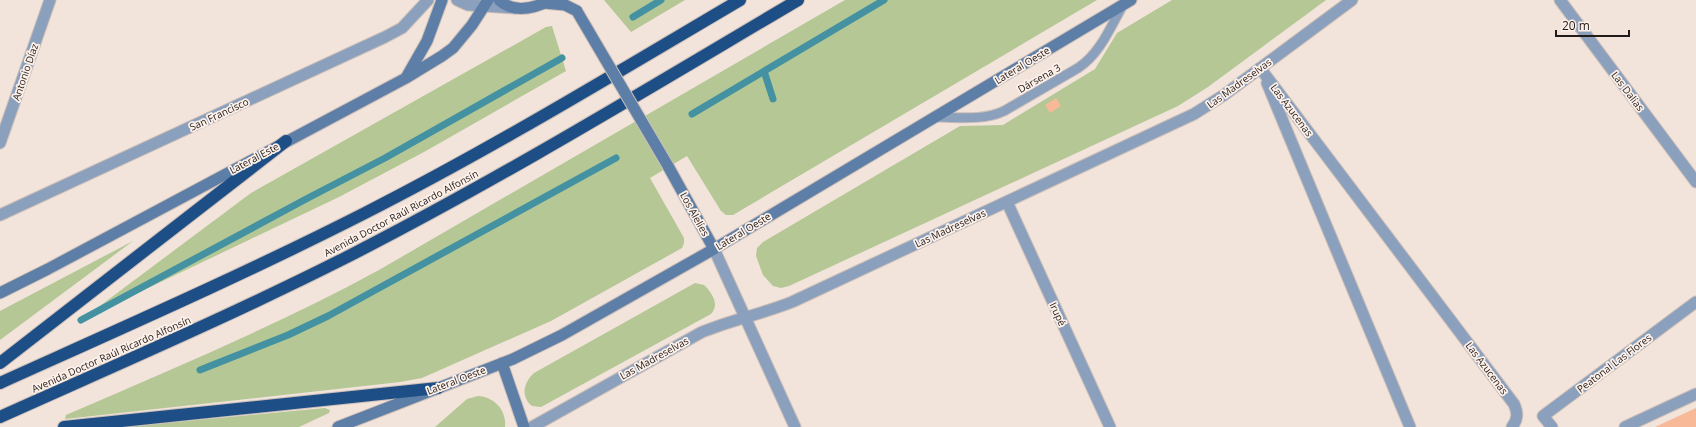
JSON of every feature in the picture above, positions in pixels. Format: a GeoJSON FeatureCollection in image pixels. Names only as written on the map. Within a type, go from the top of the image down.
{"type":"FeatureCollection","features":[{"type":"Feature","properties":{"kind":"highway","name":"Avenida Doctor Raúl Ricardo Alfonsín"},"geometry":{"type":"LineString","coordinates":[[0,383],[224,282],[377,207],[518,131],[740,0]]}},
{"type":"Feature","properties":{"kind":"highway","name":"Avenida Doctor Raúl Ricardo Alfonsín"},"geometry":{"type":"LineString","coordinates":[[0,418],[207,324],[348,256],[549,146],[798,0]]}},
{"type":"Feature","properties":{"kind":"highway"},"geometry":{"type":"LineString","coordinates":[[0,363],[286,141]]}},
{"type":"Feature","properties":{"kind":"highway"},"geometry":{"type":"LineString","coordinates":[[64,427],[438,388]]}},
{"type":"Feature","properties":{"kind":"main road"},"geometry":{"type":"LineString","coordinates":[[406,78],[427,41],[442,0]]}},
{"type":"Feature","properties":{"kind":"main road"},"geometry":{"type":"LineString","coordinates":[[499,0],[502,3],[516,8],[534,7],[547,2]]}},
{"type":"Feature","properties":{"kind":"main road","name":"Los Alelíes"},"geometry":{"type":"LineString","coordinates":[[547,2],[577,8],[714,249]]}},
{"type":"Feature","properties":{"kind":"main road","name":"Lateral Oeste"},"geometry":{"type":"LineString","coordinates":[[338,427],[539,348],[714,249],[1127,2]]}},
{"type":"Feature","properties":{"kind":"main road","name":"Lateral Este"},"geometry":{"type":"LineString","coordinates":[[0,293],[48,269],[406,78],[453,48],[463,37],[486,3]]}},
{"type":"Feature","properties":{"kind":"main road"},"geometry":{"type":"LineString","coordinates":[[502,363],[524,427]]}},
{"type":"Feature","properties":{"kind":"street","name":"Antonio Díaz"},"geometry":{"type":"LineString","coordinates":[[0,143],[50,0]]}},
{"type":"Feature","properties":{"kind":"street","name":"San Francisco"},"geometry":{"type":"LineString","coordinates":[[0,215],[385,38],[402,28],[428,0]]}},
{"type":"Feature","properties":{"kind":"street"},"geometry":{"type":"LineString","coordinates":[[457,0],[468,5],[486,3],[516,8]]}},
{"type":"Feature","properties":{"kind":"street","name":"Las Madreselvas"},"geometry":{"type":"LineString","coordinates":[[532,427],[682,342],[713,328],[769,311],[792,302],[1194,114],[1219,98],[1352,0]]}},
{"type":"Feature","properties":{"kind":"street","name":"Las Dalias"},"geometry":{"type":"LineString","coordinates":[[1560,0],[1696,182]]}},
{"type":"Feature","properties":{"kind":"street","name":"Las Azucenas"},"geometry":{"type":"LineString","coordinates":[[1260,68],[1410,427]]}},
{"type":"Feature","properties":{"kind":"street","name":"Las Azucenas"},"geometry":{"type":"LineString","coordinates":[[1260,68],[1514,404],[1517,418],[1512,427]]}},
{"type":"Feature","properties":{"kind":"street","name":"Irupé"},"geometry":{"type":"LineString","coordinates":[[1007,202],[1110,427]]}},
{"type":"Feature","properties":{"kind":"street","name":"Los Alelíes"},"geometry":{"type":"LineString","coordinates":[[714,249],[795,427]]}},
{"type":"Feature","properties":{"kind":"street","name":"Peatonal Las Flores"},"geometry":{"type":"LineString","coordinates":[[1552,427],[1543,416],[1696,302]]}},
{"type":"Feature","properties":{"kind":"street"},"geometry":{"type":"LineString","coordinates":[[1625,427],[1696,394]]}},
{"type":"Feature","properties":{"kind":"lane","name":"Dársena 3"},"geometry":{"type":"LineString","coordinates":[[934,117],[979,118],[992,116],[1004,111],[1078,68],[1089,60],[1098,48],[1127,2]]}},
{"type":"Feature","properties":{"kind":"green space"},"geometry":{"type":"Polygon","coordinates":[[[604,0],[685,0],[631,32],[604,0]]]}},
{"type":"Feature","properties":{"kind":"green space"},"geometry":{"type":"Polygon","coordinates":[[[845,0],[1097,0],[733,215],[726,215],[721,211],[687,156],[650,178],[684,238],[682,248],[551,321],[422,378],[400,382],[65,419],[66,415],[264,328],[379,270],[845,0]]]}},
{"type":"Feature","properties":{"kind":"green space"},"geometry":{"type":"Polygon","coordinates":[[[1172,0],[1326,0],[1208,87],[1178,106],[789,286],[781,288],[773,286],[763,275],[756,256],[757,248],[763,242],[960,126],[1003,125],[1095,69],[1117,33],[1172,0]]]}},
{"type":"Feature","properties":{"kind":"green space"},"geometry":{"type":"Polygon","coordinates":[[[552,26],[566,71],[424,152],[339,197],[81,320],[251,193],[546,27],[552,26]]]}},
{"type":"Feature","properties":{"kind":"green space"},"geometry":{"type":"Polygon","coordinates":[[[133,241],[0,340],[0,311],[133,241]]]}},
{"type":"Feature","properties":{"kind":"green space"},"geometry":{"type":"Polygon","coordinates":[[[695,283],[704,285],[712,295],[715,306],[711,314],[541,407],[532,406],[528,402],[525,389],[528,381],[534,373],[695,283]]]}},
{"type":"Feature","properties":{"kind":"green space"},"geometry":{"type":"Polygon","coordinates":[[[478,396],[489,399],[502,410],[505,427],[435,427],[467,399],[478,396]]]}},
{"type":"Feature","properties":{"kind":"green space"},"geometry":{"type":"Polygon","coordinates":[[[325,408],[330,410],[329,413],[299,427],[122,427],[325,408]]]}},
{"type":"Feature","properties":{"kind":"building"},"geometry":{"type":"Polygon","coordinates":[[[1056,98],[1061,106],[1050,113],[1045,105],[1056,98]]]}},
{"type":"Feature","properties":{"kind":"building"},"geometry":{"type":"Polygon","coordinates":[[[1696,408],[1696,427],[1655,427],[1696,408]]]}},
{"type":"Feature","properties":{"kind":"waterway"},"geometry":{"type":"LineString","coordinates":[[633,17],[661,0]]}},
{"type":"Feature","properties":{"kind":"waterway"},"geometry":{"type":"LineString","coordinates":[[692,114],[884,0]]}},
{"type":"Feature","properties":{"kind":"waterway"},"geometry":{"type":"LineString","coordinates":[[81,320],[385,158],[562,58]]}},
{"type":"Feature","properties":{"kind":"waterway"},"geometry":{"type":"LineString","coordinates":[[764,71],[773,99]]}},
{"type":"Feature","properties":{"kind":"waterway"},"geometry":{"type":"LineString","coordinates":[[200,370],[288,335],[328,316],[616,158]]}}]}
